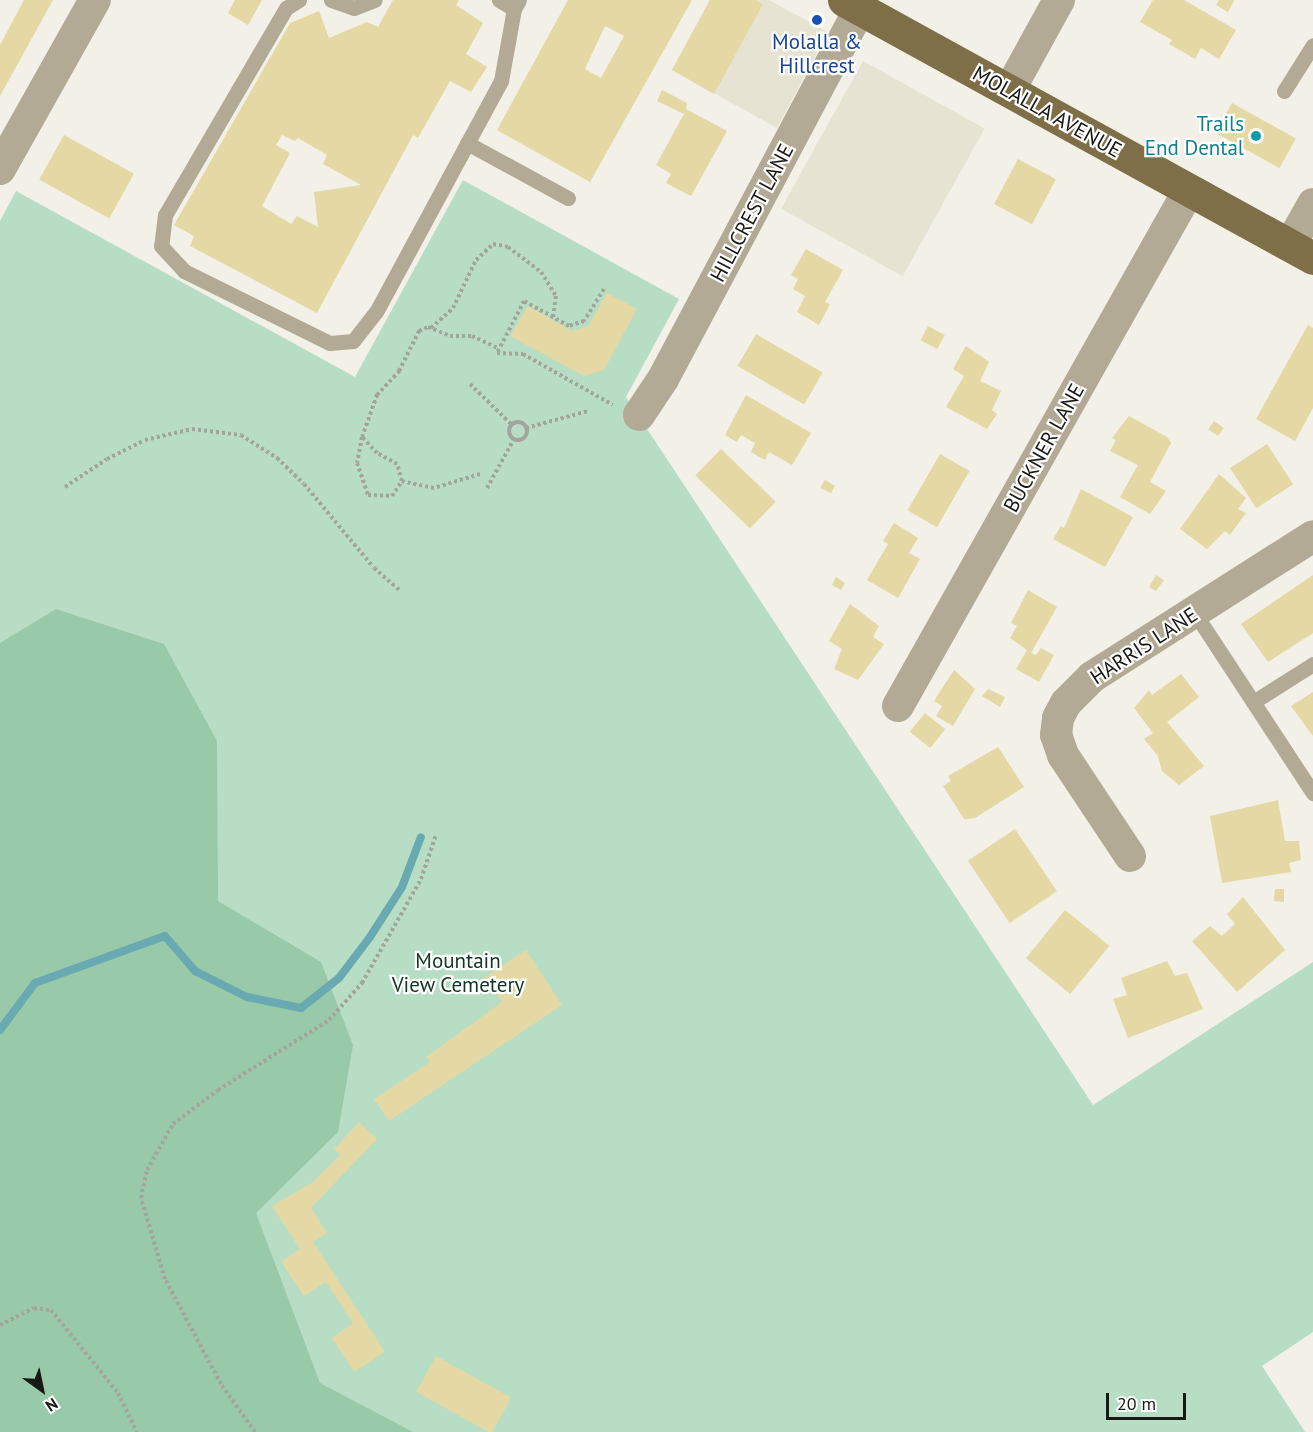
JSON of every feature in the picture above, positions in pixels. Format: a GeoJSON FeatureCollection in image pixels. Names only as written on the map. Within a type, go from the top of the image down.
{"type":"FeatureCollection","features":[{"type":"Feature","properties":{"kind":"main road","name":"MOLALLA AVENUE"},"geometry":{"type":"LineString","coordinates":[[852,4],[1301,252]]}},
{"type":"Feature","properties":{"kind":"street"},"geometry":{"type":"LineString","coordinates":[[0,169],[95,0]]}},
{"type":"Feature","properties":{"kind":"street"},"geometry":{"type":"LineString","coordinates":[[1009,91],[1059,0]]}},
{"type":"Feature","properties":{"kind":"street","name":"HILLCREST LANE"},"geometry":{"type":"LineString","coordinates":[[626,410],[663,379],[852,4]]}},
{"type":"Feature","properties":{"kind":"street","name":"BUCKNER LANE"},"geometry":{"type":"LineString","coordinates":[[898,706],[1189,190]]}},
{"type":"Feature","properties":{"kind":"street"},"geometry":{"type":"LineString","coordinates":[[1301,252],[1313,204]]}},
{"type":"Feature","properties":{"kind":"street","name":"HARRIS LANE"},"geometry":{"type":"LineString","coordinates":[[1130,856],[1063,755],[1056,735],[1058,718],[1066,703],[1092,676],[1313,536]]}},
{"type":"Feature","properties":{"kind":"lane"},"geometry":{"type":"LineString","coordinates":[[299,0],[286,8],[165,215],[161,246],[184,271],[330,343],[353,340],[376,312],[501,81],[516,5],[499,0]]}},
{"type":"Feature","properties":{"kind":"lane"},"geometry":{"type":"LineString","coordinates":[[331,0],[354,8],[375,0]]}},
{"type":"Feature","properties":{"kind":"lane"},"geometry":{"type":"LineString","coordinates":[[1284,91],[1313,45]]}},
{"type":"Feature","properties":{"kind":"lane"},"geometry":{"type":"LineString","coordinates":[[467,143],[568,198]]}},
{"type":"Feature","properties":{"kind":"lane"},"geometry":{"type":"LineString","coordinates":[[1194,612],[1313,793]]}},
{"type":"Feature","properties":{"kind":"lane"},"geometry":{"type":"LineString","coordinates":[[1252,702],[1313,664]]}},
{"type":"Feature","properties":{"kind":"path"},"geometry":{"type":"LineString","coordinates":[[402,481],[392,496],[368,495],[357,463],[362,437],[377,395],[399,371],[419,331],[431,328],[453,308],[476,260],[493,244],[508,247],[541,272],[556,296],[553,317]]}},
{"type":"Feature","properties":{"kind":"path"},"geometry":{"type":"LineString","coordinates":[[604,289],[584,321],[569,326],[524,301],[497,353],[524,354],[626,410]]}},
{"type":"Feature","properties":{"kind":"path"},"geometry":{"type":"LineString","coordinates":[[431,328],[450,336],[479,337],[498,348]]}},
{"type":"Feature","properties":{"kind":"path"},"geometry":{"type":"LineString","coordinates":[[470,384],[512,425]]}},
{"type":"Feature","properties":{"kind":"path"},"geometry":{"type":"LineString","coordinates":[[526,428],[588,411]]}},
{"type":"Feature","properties":{"kind":"path"},"geometry":{"type":"LineString","coordinates":[[514,439],[509,433],[512,425],[520,422],[526,428]]}},
{"type":"Feature","properties":{"kind":"path"},"geometry":{"type":"LineString","coordinates":[[514,439],[523,439],[526,428]]}},
{"type":"Feature","properties":{"kind":"path"},"geometry":{"type":"LineString","coordinates":[[65,487],[107,459],[145,440],[192,429],[241,435],[277,458],[304,484],[374,568],[400,591]]}},
{"type":"Feature","properties":{"kind":"path"},"geometry":{"type":"LineString","coordinates":[[362,437],[377,453],[397,464],[402,481]]}},
{"type":"Feature","properties":{"kind":"path"},"geometry":{"type":"LineString","coordinates":[[487,488],[514,439]]}},
{"type":"Feature","properties":{"kind":"path"},"geometry":{"type":"LineString","coordinates":[[402,481],[434,489],[480,474]]}},
{"type":"Feature","properties":{"kind":"path"},"geometry":{"type":"LineString","coordinates":[[255,1432],[221,1384],[165,1279],[141,1198],[147,1170],[173,1124],[236,1078],[329,1020],[362,983],[421,879],[436,835]]}},
{"type":"Feature","properties":{"kind":"path"},"geometry":{"type":"LineString","coordinates":[[0,1325],[34,1308],[51,1310],[118,1393],[137,1432]]}},
{"type":"Feature","properties":{"kind":"shaded area"},"geometry":{"type":"Polygon","coordinates":[[[710,0],[769,0],[828,32],[777,128],[672,70],[710,0]]]}},
{"type":"Feature","properties":{"kind":"shaded area"},"geometry":{"type":"Polygon","coordinates":[[[863,61],[985,128],[903,276],[781,209],[863,61]]]}},
{"type":"Feature","properties":{"kind":"green space","name":"Mountain View Cemetery"},"geometry":{"type":"Polygon","coordinates":[[[463,180],[679,299],[626,397],[1093,1105],[1313,962],[1313,1332],[1262,1366],[1305,1432],[0,1432],[0,221],[16,191],[355,377],[463,180]]]}},
{"type":"Feature","properties":{"kind":"green space"},"geometry":{"type":"Polygon","coordinates":[[[56,609],[164,644],[217,741],[218,901],[321,962],[353,1045],[338,1132],[256,1213],[320,1383],[413,1432],[0,1432],[0,643],[56,609]]]}},
{"type":"Feature","properties":{"kind":"building"},"geometry":{"type":"Polygon","coordinates":[[[24,0],[53,0],[0,96],[0,45],[24,0]]]}},
{"type":"Feature","properties":{"kind":"building"},"geometry":{"type":"Polygon","coordinates":[[[235,0],[262,0],[248,25],[228,13],[235,0]]]}},
{"type":"Feature","properties":{"kind":"building"},"geometry":{"type":"Polygon","coordinates":[[[393,0],[459,0],[456,5],[483,23],[466,54],[487,67],[471,92],[450,81],[418,138],[413,135],[317,313],[190,246],[194,236],[174,225],[290,23],[319,11],[329,38],[367,22],[378,27],[393,0]],[[282,135],[276,145],[290,153],[262,206],[291,224],[297,216],[318,227],[314,192],[361,185],[323,164],[327,155],[298,138],[295,141],[282,135]]]}},
{"type":"Feature","properties":{"kind":"building"},"geometry":{"type":"Polygon","coordinates":[[[568,0],[692,0],[590,182],[497,130],[568,0]],[[605,26],[585,69],[601,78],[624,36],[605,26]]]}},
{"type":"Feature","properties":{"kind":"building"},"geometry":{"type":"Polygon","coordinates":[[[710,0],[755,0],[763,4],[714,94],[672,70],[710,0]]]}},
{"type":"Feature","properties":{"kind":"building"},"geometry":{"type":"Polygon","coordinates":[[[1153,0],[1184,0],[1236,30],[1219,59],[1201,48],[1195,59],[1169,44],[1172,40],[1140,22],[1153,0]]]}},
{"type":"Feature","properties":{"kind":"building"},"geometry":{"type":"Polygon","coordinates":[[[1219,0],[1234,1],[1228,12],[1216,5],[1219,0]]]}},
{"type":"Feature","properties":{"kind":"building"},"geometry":{"type":"Polygon","coordinates":[[[662,90],[687,103],[686,109],[727,131],[691,196],[666,183],[671,174],[656,165],[684,114],[657,101],[662,90]]]}},
{"type":"Feature","properties":{"kind":"building","name":"Trails End Dental"},"geometry":{"type":"Polygon","coordinates":[[[1232,103],[1296,138],[1279,168],[1216,133],[1232,103]]]}},
{"type":"Feature","properties":{"kind":"building"},"geometry":{"type":"Polygon","coordinates":[[[64,135],[134,174],[109,218],[39,180],[64,135]]]}},
{"type":"Feature","properties":{"kind":"building"},"geometry":{"type":"Polygon","coordinates":[[[1018,159],[1056,179],[1032,224],[994,204],[1018,159]]]}},
{"type":"Feature","properties":{"kind":"building"},"geometry":{"type":"Polygon","coordinates":[[[806,249],[843,270],[825,302],[830,304],[819,325],[797,312],[805,296],[793,289],[798,279],[791,275],[806,249]]]}},
{"type":"Feature","properties":{"kind":"building"},"geometry":{"type":"Polygon","coordinates":[[[607,293],[637,309],[604,370],[584,376],[510,336],[528,306],[572,331],[588,326],[607,293]]]}},
{"type":"Feature","properties":{"kind":"building"},"geometry":{"type":"Polygon","coordinates":[[[1308,325],[1313,328],[1313,408],[1295,441],[1256,419],[1308,325]]]}},
{"type":"Feature","properties":{"kind":"building"},"geometry":{"type":"Polygon","coordinates":[[[928,326],[945,335],[937,349],[920,340],[928,326]]]}},
{"type":"Feature","properties":{"kind":"building"},"geometry":{"type":"Polygon","coordinates":[[[756,334],[823,373],[804,405],[738,366],[756,334]]]}},
{"type":"Feature","properties":{"kind":"building"},"geometry":{"type":"Polygon","coordinates":[[[966,346],[989,362],[980,381],[1001,391],[992,410],[997,414],[987,429],[946,407],[964,376],[953,369],[966,346]]]}},
{"type":"Feature","properties":{"kind":"building"},"geometry":{"type":"Polygon","coordinates":[[[746,395],[811,433],[792,465],[769,452],[765,460],[751,452],[755,443],[741,435],[737,442],[725,435],[746,395]]]}},
{"type":"Feature","properties":{"kind":"building"},"geometry":{"type":"Polygon","coordinates":[[[1129,416],[1167,437],[1171,443],[1150,482],[1166,491],[1150,514],[1120,497],[1138,465],[1110,451],[1116,440],[1112,438],[1129,416]]]}},
{"type":"Feature","properties":{"kind":"building"},"geometry":{"type":"Polygon","coordinates":[[[1214,421],[1224,428],[1218,436],[1208,429],[1214,421]]]}},
{"type":"Feature","properties":{"kind":"building"},"geometry":{"type":"Polygon","coordinates":[[[1267,444],[1293,484],[1256,508],[1230,468],[1267,444]]]}},
{"type":"Feature","properties":{"kind":"building"},"geometry":{"type":"Polygon","coordinates":[[[721,449],[776,502],[750,528],[695,476],[721,449]]]}},
{"type":"Feature","properties":{"kind":"building"},"geometry":{"type":"Polygon","coordinates":[[[940,454],[969,471],[937,527],[908,510],[940,454]]]}},
{"type":"Feature","properties":{"kind":"building"},"geometry":{"type":"Polygon","coordinates":[[[1219,474],[1246,498],[1238,509],[1246,513],[1230,535],[1225,531],[1207,549],[1180,529],[1219,474]]]}},
{"type":"Feature","properties":{"kind":"building"},"geometry":{"type":"Polygon","coordinates":[[[825,480],[835,486],[831,493],[820,488],[825,480]]]}},
{"type":"Feature","properties":{"kind":"building"},"geometry":{"type":"Polygon","coordinates":[[[1081,489],[1133,517],[1105,567],[1053,539],[1061,526],[1064,528],[1081,489]]]}},
{"type":"Feature","properties":{"kind":"building"},"geometry":{"type":"Polygon","coordinates":[[[894,523],[918,538],[909,553],[920,559],[898,598],[867,580],[888,544],[883,541],[894,523]]]}},
{"type":"Feature","properties":{"kind":"building"},"geometry":{"type":"Polygon","coordinates":[[[1156,575],[1164,580],[1156,591],[1149,587],[1156,575]]]}},
{"type":"Feature","properties":{"kind":"building"},"geometry":{"type":"Polygon","coordinates":[[[1313,575],[1313,633],[1268,662],[1241,624],[1313,575]]]}},
{"type":"Feature","properties":{"kind":"building"},"geometry":{"type":"Polygon","coordinates":[[[836,577],[845,583],[841,590],[832,585],[836,577]]]}},
{"type":"Feature","properties":{"kind":"building"},"geometry":{"type":"Polygon","coordinates":[[[1028,590],[1057,607],[1031,653],[1036,655],[1041,648],[1054,655],[1039,682],[1016,669],[1027,650],[1010,638],[1017,626],[1011,623],[1028,590]]]}},
{"type":"Feature","properties":{"kind":"building"},"geometry":{"type":"Polygon","coordinates":[[[850,604],[879,626],[873,637],[884,644],[858,680],[834,669],[842,649],[829,641],[850,604]]]}},
{"type":"Feature","properties":{"kind":"building"},"geometry":{"type":"Polygon","coordinates":[[[954,670],[975,689],[953,726],[936,716],[942,706],[934,701],[954,670]]]}},
{"type":"Feature","properties":{"kind":"building"},"geometry":{"type":"Polygon","coordinates":[[[1181,674],[1199,697],[1167,722],[1204,766],[1179,785],[1162,771],[1158,756],[1144,739],[1153,733],[1134,708],[1149,690],[1152,695],[1181,674]]]}},
{"type":"Feature","properties":{"kind":"building"},"geometry":{"type":"Polygon","coordinates":[[[988,689],[1005,697],[1000,707],[982,696],[988,689]]]}},
{"type":"Feature","properties":{"kind":"building"},"geometry":{"type":"Polygon","coordinates":[[[1313,692],[1313,736],[1291,706],[1313,692]]]}},
{"type":"Feature","properties":{"kind":"building"},"geometry":{"type":"Polygon","coordinates":[[[925,713],[945,729],[930,748],[910,732],[925,713]]]}},
{"type":"Feature","properties":{"kind":"building"},"geometry":{"type":"Polygon","coordinates":[[[998,747],[1024,787],[975,818],[964,819],[943,786],[951,781],[948,776],[998,747]]]}},
{"type":"Feature","properties":{"kind":"building"},"geometry":{"type":"Polygon","coordinates":[[[1278,800],[1285,841],[1299,841],[1301,860],[1289,863],[1291,872],[1222,883],[1210,816],[1278,800]]]}},
{"type":"Feature","properties":{"kind":"building"},"geometry":{"type":"Polygon","coordinates":[[[1015,829],[1057,891],[1010,923],[968,861],[1015,829]]]}},
{"type":"Feature","properties":{"kind":"building"},"geometry":{"type":"Polygon","coordinates":[[[1275,889],[1284,889],[1284,902],[1274,901],[1275,889]]]}},
{"type":"Feature","properties":{"kind":"building"},"geometry":{"type":"Polygon","coordinates":[[[1243,897],[1285,950],[1237,992],[1192,941],[1210,926],[1222,936],[1235,924],[1227,914],[1243,897]]]}},
{"type":"Feature","properties":{"kind":"building"},"geometry":{"type":"Polygon","coordinates":[[[1065,910],[1109,946],[1070,994],[1026,958],[1065,910]]]}},
{"type":"Feature","properties":{"kind":"building"},"geometry":{"type":"Polygon","coordinates":[[[526,950],[562,1005],[389,1121],[374,1099],[430,1062],[426,1057],[502,1002],[485,977],[526,950]]]}},
{"type":"Feature","properties":{"kind":"building"},"geometry":{"type":"Polygon","coordinates":[[[1167,961],[1175,976],[1187,973],[1203,1009],[1128,1038],[1113,999],[1127,995],[1121,978],[1167,961]]]}},
{"type":"Feature","properties":{"kind":"building"},"geometry":{"type":"Polygon","coordinates":[[[359,1122],[377,1139],[311,1208],[327,1233],[313,1242],[385,1352],[354,1372],[332,1338],[353,1323],[326,1282],[304,1296],[281,1262],[300,1249],[272,1206],[313,1182],[340,1155],[334,1149],[359,1122]]]}},
{"type":"Feature","properties":{"kind":"building"},"geometry":{"type":"Polygon","coordinates":[[[436,1356],[511,1398],[492,1432],[489,1432],[416,1392],[436,1356]]]}},
{"type":"Feature","properties":{"kind":"waterway"},"geometry":{"type":"LineString","coordinates":[[0,1030],[35,983],[165,936],[195,971],[247,997],[301,1008],[339,978],[370,937],[402,887],[421,837]]}},
{"type":"Feature","properties":{"kind":"place","name":"Molalla & Hillcrest"},"geometry":{"type":"Point","coordinates":[817,20]}},
{"type":"Feature","properties":{"kind":"place","name":"Trails End Dental"},"geometry":{"type":"Point","coordinates":[1256,136]}}]}
